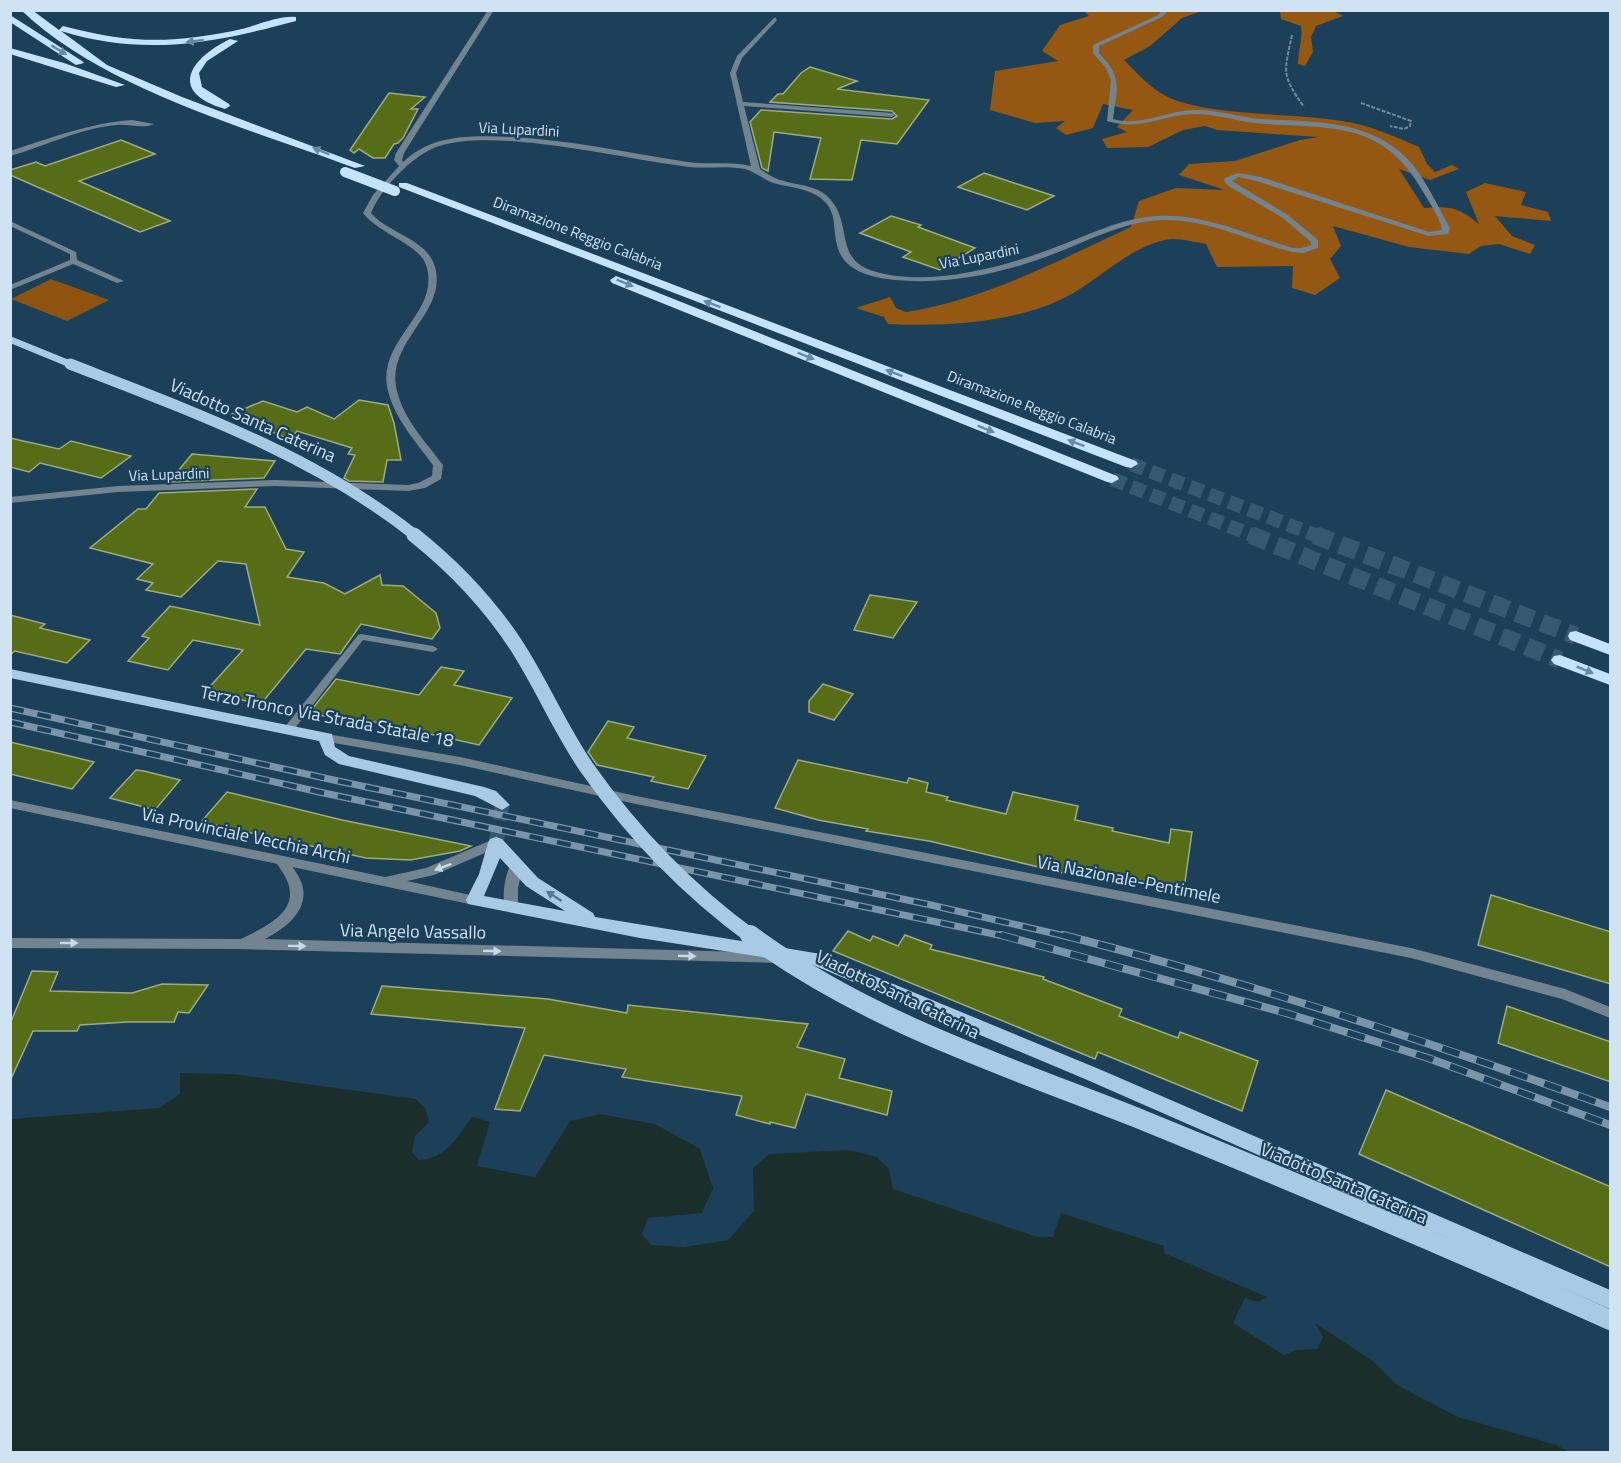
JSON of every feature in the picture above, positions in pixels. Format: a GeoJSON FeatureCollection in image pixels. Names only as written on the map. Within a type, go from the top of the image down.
{"type":"FeatureCollection","features":[{"type":"Feature","properties":{"kind":"highway","name":"Diramazione Reggio Calabria"},"geometry":{"type":"LineString","coordinates":[[25,10],[104,67],[178,99],[359,166],[399,188],[1112,479]]}},
{"type":"Feature","properties":{"kind":"highway"},"geometry":{"type":"LineString","coordinates":[[283,136],[206,96],[197,89],[193,81],[198,64],[214,51],[304,14]]}},
{"type":"Feature","properties":{"kind":"highway","name":"Diramazione Reggio Calabria"},"geometry":{"type":"LineString","coordinates":[[10,18],[87,67],[133,90],[345,172],[399,188],[1131,464]]}},
{"type":"Feature","properties":{"kind":"highway"},"geometry":{"type":"LineString","coordinates":[[37,20],[88,39],[148,44],[210,39],[293,19]]}},
{"type":"Feature","properties":{"kind":"highway"},"geometry":{"type":"LineString","coordinates":[[10,51],[61,65],[133,90]]}},
{"type":"Feature","properties":{"kind":"highway"},"geometry":{"type":"LineString","coordinates":[[1576,636],[1611,650]]}},
{"type":"Feature","properties":{"kind":"highway"},"geometry":{"type":"LineString","coordinates":[[1560,660],[1611,680]]}},
{"type":"Feature","properties":{"kind":"main road","name":"Viadotto Santa Caterina"},"geometry":{"type":"LineString","coordinates":[[10,339],[291,455],[333,477],[402,526],[468,586],[508,634],[567,738],[600,786],[647,839],[704,898],[764,946],[826,986],[960,1047],[1386,1220],[1611,1320]]}},
{"type":"Feature","properties":{"kind":"main road","name":"Terzo Tronco Via Strada Statale 18"},"geometry":{"type":"LineString","coordinates":[[10,673],[327,738]]}},
{"type":"Feature","properties":{"kind":"main road"},"geometry":{"type":"LineString","coordinates":[[327,738],[326,745],[332,754],[344,760],[478,791],[490,795],[502,805]]}},
{"type":"Feature","properties":{"kind":"main road"},"geometry":{"type":"LineString","coordinates":[[496,843],[532,882],[595,922]]}},
{"type":"Feature","properties":{"kind":"main road"},"geometry":{"type":"LineString","coordinates":[[496,843],[487,874],[474,900],[815,959],[1092,1074],[1611,1300]]}},
{"type":"Feature","properties":{"kind":"street"},"geometry":{"type":"LineString","coordinates":[[402,166],[398,160],[400,153],[491,10]]}},
{"type":"Feature","properties":{"kind":"street","name":"Via Lupardini"},"geometry":{"type":"LineString","coordinates":[[10,500],[118,489],[274,483],[408,488],[421,486],[437,477],[438,465],[413,436],[397,403],[390,379],[390,368],[395,355],[432,292],[431,266],[418,249],[379,225],[367,213],[374,199],[402,166],[438,144],[484,140],[546,143],[692,165],[714,164],[756,170],[763,176],[803,188],[826,199],[833,208],[839,225],[841,248],[847,259],[858,268],[891,277],[951,278],[978,272],[1033,259],[1106,230],[1148,219],[1178,220],[1215,226],[1292,250],[1303,251],[1315,246],[1315,242],[1298,224],[1230,183],[1228,180],[1238,175],[1258,179],[1429,234],[1445,232],[1446,228],[1409,165],[1382,141],[1359,132],[1339,126],[1256,121],[1193,112],[1136,124],[1109,120],[1114,80],[1108,67],[1096,53],[1096,45],[1160,16],[1166,10]]}},
{"type":"Feature","properties":{"kind":"street"},"geometry":{"type":"LineString","coordinates":[[756,170],[734,87],[734,64],[774,19]]}},
{"type":"Feature","properties":{"kind":"street"},"geometry":{"type":"LineString","coordinates":[[740,104],[892,115]]}},
{"type":"Feature","properties":{"kind":"street"},"geometry":{"type":"LineString","coordinates":[[10,154],[109,123],[150,124]]}},
{"type":"Feature","properties":{"kind":"street","name":"Terzo Tronco Via Strada Statale 18"},"geometry":{"type":"LineString","coordinates":[[327,738],[482,766],[636,800]]}},
{"type":"Feature","properties":{"kind":"street","name":"Via Nazionale-Pentimele"},"geometry":{"type":"LineString","coordinates":[[636,800],[1411,953],[1564,994],[1611,1013]]}},
{"type":"Feature","properties":{"kind":"street","name":"Via Provinciale Vecchia Archi"},"geometry":{"type":"LineString","coordinates":[[10,804],[474,900]]}},
{"type":"Feature","properties":{"kind":"street"},"geometry":{"type":"LineString","coordinates":[[385,881],[429,872],[496,843]]}},
{"type":"Feature","properties":{"kind":"street"},"geometry":{"type":"LineString","coordinates":[[239,945],[262,936],[282,923],[296,902],[296,884],[283,862]]}},
{"type":"Feature","properties":{"kind":"street"},"geometry":{"type":"LineString","coordinates":[[511,907],[511,888],[516,866]]}},
{"type":"Feature","properties":{"kind":"street","name":"Via Angelo Vassallo"},"geometry":{"type":"LineString","coordinates":[[10,943],[239,945],[815,959]]}},
{"type":"Feature","properties":{"kind":"lane"},"geometry":{"type":"LineString","coordinates":[[10,223],[74,253],[73,261]]}},
{"type":"Feature","properties":{"kind":"lane"},"geometry":{"type":"LineString","coordinates":[[10,288],[73,261],[120,281]]}},
{"type":"Feature","properties":{"kind":"lane"},"geometry":{"type":"LineString","coordinates":[[288,730],[361,637],[433,649]]}},
{"type":"Feature","properties":{"kind":"path"},"geometry":{"type":"LineString","coordinates":[[1292,35],[1284,71],[1288,84],[1303,105],[1307,123]]}},
{"type":"Feature","properties":{"kind":"shaded area"},"geometry":{"type":"Polygon","coordinates":[[[1084,11],[1202,11],[1182,18],[1150,46],[1124,60],[1154,88],[1182,102],[1226,111],[1323,118],[1352,123],[1381,131],[1419,147],[1427,164],[1435,172],[1452,165],[1459,169],[1430,180],[1399,169],[1424,208],[1454,209],[1479,224],[1466,192],[1485,183],[1526,192],[1521,205],[1548,212],[1551,221],[1495,216],[1512,236],[1535,245],[1530,254],[1499,244],[1481,246],[1469,254],[1409,247],[1333,226],[1341,246],[1330,259],[1340,278],[1315,295],[1292,288],[1293,266],[1217,267],[1206,244],[1174,239],[1151,244],[1139,250],[1066,297],[1025,313],[1002,318],[955,324],[888,324],[884,317],[856,308],[890,297],[896,308],[906,312],[965,298],[993,288],[1131,227],[1139,201],[1176,188],[1225,190],[1179,175],[1189,164],[1235,161],[1300,140],[1319,137],[1217,130],[1205,126],[1183,130],[1148,147],[1107,148],[1102,139],[1127,132],[1117,127],[1133,110],[1103,104],[1093,128],[1066,135],[1056,128],[1065,121],[1035,123],[990,110],[995,71],[1058,61],[1042,51],[1060,25],[1089,16],[1084,11]]]}},
{"type":"Feature","properties":{"kind":"shaded area"},"geometry":{"type":"Polygon","coordinates":[[[1280,11],[1334,11],[1343,16],[1316,26],[1311,37],[1313,52],[1305,66],[1298,64],[1301,26],[1281,19],[1280,11]]]}},
{"type":"Feature","properties":{"kind":"shaded area"},"geometry":{"type":"Polygon","coordinates":[[[51,279],[109,300],[67,321],[11,299],[51,279]]]}},
{"type":"Feature","properties":{"kind":"shaded area"},"geometry":{"type":"Polygon","coordinates":[[[180,1073],[233,1074],[416,1099],[426,1109],[429,1122],[415,1136],[412,1152],[419,1160],[437,1156],[444,1151],[472,1117],[490,1122],[477,1166],[535,1177],[570,1121],[600,1114],[655,1124],[700,1149],[713,1188],[702,1213],[648,1218],[642,1234],[651,1245],[684,1247],[728,1240],[754,1211],[753,1168],[769,1154],[849,1150],[877,1157],[889,1169],[893,1189],[1038,1237],[1053,1237],[1061,1213],[1164,1246],[1164,1253],[1267,1297],[1258,1302],[1245,1298],[1233,1323],[1284,1355],[1296,1350],[1317,1349],[1323,1337],[1315,1323],[1373,1361],[1397,1385],[1458,1417],[1556,1445],[1570,1452],[11,1452],[11,1119],[159,1108],[180,1094],[180,1073]]]}},
{"type":"Feature","properties":{"kind":"building"},"geometry":{"type":"Polygon","coordinates":[[[810,67],[857,81],[837,89],[929,100],[897,144],[861,140],[852,180],[810,179],[821,138],[774,132],[768,171],[762,168],[750,122],[761,110],[892,119],[897,116],[892,111],[770,102],[778,94],[783,94],[801,73],[810,67]]]}},
{"type":"Feature","properties":{"kind":"building"},"geometry":{"type":"Polygon","coordinates":[[[389,93],[425,97],[411,109],[418,109],[403,138],[394,144],[385,158],[373,158],[359,149],[354,153],[350,150],[389,93]]]}},
{"type":"Feature","properties":{"kind":"building"},"geometry":{"type":"Polygon","coordinates":[[[121,140],[155,154],[79,181],[170,221],[140,232],[10,175],[10,170],[36,162],[45,166],[121,140]]]}},
{"type":"Feature","properties":{"kind":"building"},"geometry":{"type":"Polygon","coordinates":[[[984,173],[1054,196],[1027,210],[958,187],[984,173]]]}},
{"type":"Feature","properties":{"kind":"building"},"geometry":{"type":"Polygon","coordinates":[[[891,216],[921,225],[918,227],[975,248],[940,270],[903,257],[911,252],[860,233],[891,216]]]}},
{"type":"Feature","properties":{"kind":"building"},"geometry":{"type":"Polygon","coordinates":[[[359,400],[388,405],[394,423],[401,460],[387,460],[383,482],[349,481],[344,478],[355,455],[348,454],[352,448],[297,431],[290,440],[232,414],[263,401],[297,412],[307,407],[334,419],[359,400]]]}},
{"type":"Feature","properties":{"kind":"building"},"geometry":{"type":"Polygon","coordinates":[[[10,438],[59,449],[71,441],[131,456],[101,478],[40,463],[29,472],[10,467],[10,438]]]}},
{"type":"Feature","properties":{"kind":"building"},"geometry":{"type":"Polygon","coordinates":[[[192,454],[275,461],[264,478],[169,482],[192,454]]]}},
{"type":"Feature","properties":{"kind":"building"},"geometry":{"type":"Polygon","coordinates":[[[257,489],[245,507],[265,507],[286,549],[304,552],[287,577],[324,583],[345,594],[380,575],[382,585],[403,586],[436,613],[440,628],[432,639],[361,624],[340,654],[306,649],[261,704],[205,692],[243,650],[193,640],[168,670],[128,661],[149,638],[142,636],[170,606],[260,625],[246,564],[218,561],[181,597],[146,590],[153,583],[137,579],[153,564],[90,548],[138,509],[146,509],[159,493],[257,489]]]}},
{"type":"Feature","properties":{"kind":"building"},"geometry":{"type":"Polygon","coordinates":[[[870,595],[917,602],[893,638],[854,630],[870,595]]]}},
{"type":"Feature","properties":{"kind":"building"},"geometry":{"type":"Polygon","coordinates":[[[10,615],[45,624],[40,628],[90,640],[67,663],[15,651],[10,655],[10,615]]]}},
{"type":"Feature","properties":{"kind":"building"},"geometry":{"type":"Polygon","coordinates":[[[441,667],[464,671],[454,685],[512,698],[479,745],[362,719],[359,723],[309,713],[336,679],[419,695],[441,667]]]}},
{"type":"Feature","properties":{"kind":"building"},"geometry":{"type":"Polygon","coordinates":[[[823,684],[853,694],[834,720],[809,712],[809,701],[823,684]]]}},
{"type":"Feature","properties":{"kind":"building"},"geometry":{"type":"Polygon","coordinates":[[[608,721],[634,727],[627,738],[706,756],[688,789],[651,781],[654,777],[597,765],[588,752],[608,721]]]}},
{"type":"Feature","properties":{"kind":"building"},"geometry":{"type":"Polygon","coordinates":[[[10,742],[94,762],[72,789],[10,774],[10,742]]]}},
{"type":"Feature","properties":{"kind":"building"},"geometry":{"type":"Polygon","coordinates":[[[798,760],[907,783],[909,778],[928,783],[926,792],[948,797],[946,800],[1006,814],[1013,792],[1078,806],[1075,820],[1113,828],[1112,831],[1169,843],[1171,829],[1192,832],[1184,889],[1065,866],[1064,873],[929,841],[866,831],[868,829],[818,820],[775,808],[798,760]]]}},
{"type":"Feature","properties":{"kind":"building"},"geometry":{"type":"Polygon","coordinates":[[[136,770],[180,780],[155,810],[110,798],[136,770]]]}},
{"type":"Feature","properties":{"kind":"building"},"geometry":{"type":"Polygon","coordinates":[[[227,792],[342,820],[471,846],[460,851],[410,860],[366,858],[201,822],[227,792]]]}},
{"type":"Feature","properties":{"kind":"building"},"geometry":{"type":"Polygon","coordinates":[[[1491,895],[1611,932],[1611,984],[1478,945],[1491,895]]]}},
{"type":"Feature","properties":{"kind":"building"},"geometry":{"type":"Polygon","coordinates":[[[848,931],[870,941],[873,936],[898,946],[905,935],[932,945],[930,949],[1044,977],[1043,979],[1122,1009],[1119,1016],[1178,1038],[1180,1032],[1258,1061],[1242,1111],[1098,1052],[1095,1059],[833,951],[848,931]]]}},
{"type":"Feature","properties":{"kind":"building"},"geometry":{"type":"Polygon","coordinates":[[[32,971],[58,972],[50,991],[132,993],[162,984],[208,985],[189,1013],[178,1012],[174,1022],[80,1025],[77,1031],[33,1031],[10,1081],[10,1024],[32,971]]]}},
{"type":"Feature","properties":{"kind":"building"},"geometry":{"type":"Polygon","coordinates":[[[382,986],[548,999],[627,1013],[628,1005],[808,1024],[797,1047],[845,1059],[839,1078],[892,1091],[887,1115],[806,1094],[795,1128],[770,1122],[770,1124],[736,1115],[742,1096],[622,1077],[626,1069],[544,1055],[520,1111],[495,1109],[525,1028],[371,1014],[382,986]]]}},
{"type":"Feature","properties":{"kind":"building"},"geometry":{"type":"Polygon","coordinates":[[[1507,1006],[1611,1042],[1611,1082],[1498,1043],[1507,1006]]]}},
{"type":"Feature","properties":{"kind":"building"},"geometry":{"type":"Polygon","coordinates":[[[1386,1090],[1611,1187],[1611,1267],[1359,1154],[1386,1090]]]}},
{"type":"Feature","properties":{"kind":"tunnel"},"geometry":{"type":"LineString","coordinates":[[1131,464],[1318,536]]}},
{"type":"Feature","properties":{"kind":"tunnel"},"geometry":{"type":"LineString","coordinates":[[1112,479],[1254,536]]}},
{"type":"Feature","properties":{"kind":"tunnel"},"geometry":{"type":"LineString","coordinates":[[1251,535],[1560,660]]}},
{"type":"Feature","properties":{"kind":"tunnel"},"geometry":{"type":"LineString","coordinates":[[1315,535],[1576,636]]}},
{"type":"Feature","properties":{"kind":"tunnel"},"geometry":{"type":"LineString","coordinates":[[496,843],[502,805]]}},
{"type":"Feature","properties":{"kind":"railway"},"geometry":{"type":"LineString","coordinates":[[10,708],[338,781],[931,905],[1069,937]]}},
{"type":"Feature","properties":{"kind":"railway"},"geometry":{"type":"LineString","coordinates":[[10,722],[319,792],[1008,937]]}},
{"type":"Feature","properties":{"kind":"railway"},"geometry":{"type":"LineString","coordinates":[[1001,935],[1286,1013],[1428,1058],[1610,1125]]}},
{"type":"Feature","properties":{"kind":"railway"},"geometry":{"type":"LineString","coordinates":[[1063,935],[1338,1014],[1610,1107]]}}]}
